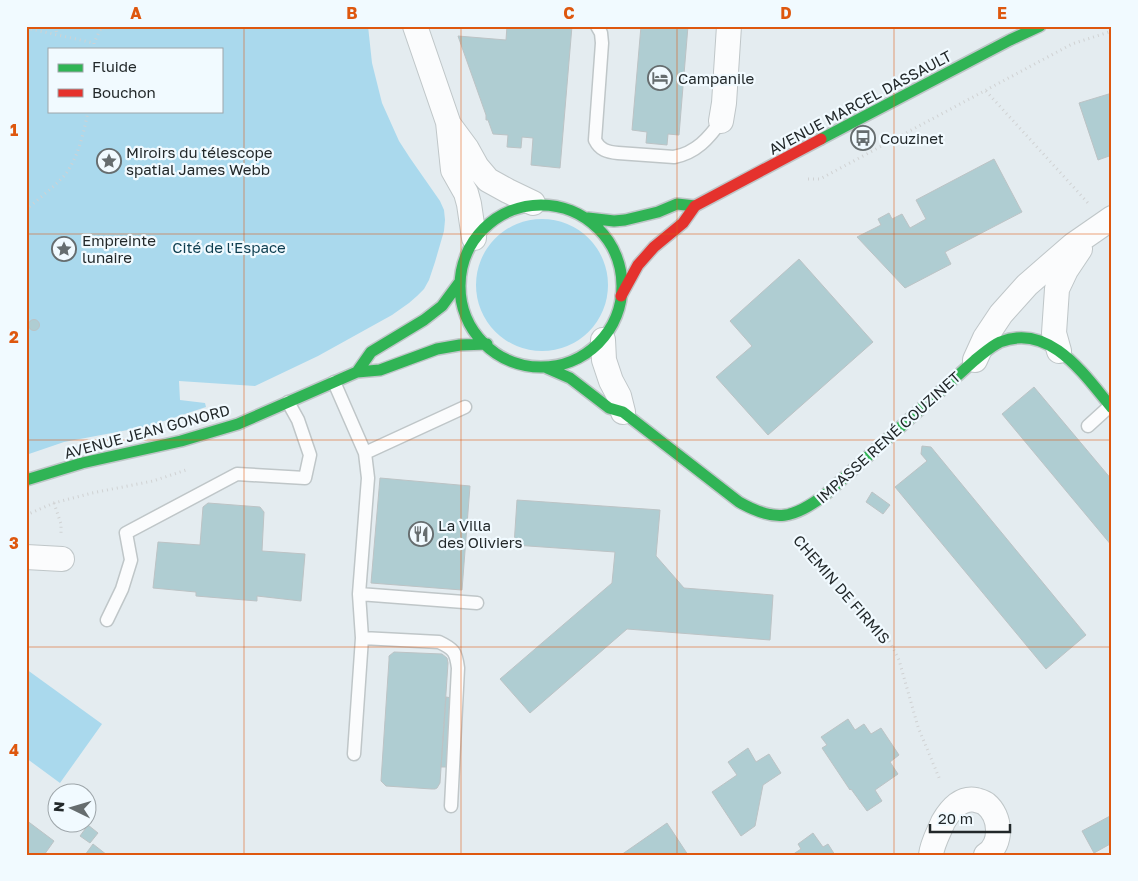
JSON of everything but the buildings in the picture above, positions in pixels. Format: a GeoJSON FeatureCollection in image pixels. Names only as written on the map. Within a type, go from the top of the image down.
{"type":"FeatureCollection","features":[{"type":"Feature","properties":{"kind":"street"},"geometry":{"type":"LineString","coordinates":[[415,26],[448,122],[453,170],[468,199],[473,221],[474,238]]}},
{"type":"Feature","properties":{"kind":"street"},"geometry":{"type":"LineString","coordinates":[[721,121],[729,26]]}},
{"type":"Feature","properties":{"kind":"street","name":"AVENUE MARCEL DASSAULT"},"geometry":{"type":"LineString","coordinates":[[621,296],[638,265],[654,247],[683,223],[694,206],[1040,26]]}},
{"type":"Feature","properties":{"kind":"street"},"geometry":{"type":"LineString","coordinates":[[448,122],[477,167],[488,180],[533,203],[553,206],[588,218],[610,240],[616,252],[621,269],[620,304],[603,340],[576,360],[547,368],[536,368],[514,362],[487,344],[468,318],[462,302],[459,283],[464,259],[474,238],[493,221],[533,203]]}},
{"type":"Feature","properties":{"kind":"street","name":"AVENUE MARCEL DASSAULT"},"geometry":{"type":"LineString","coordinates":[[588,218],[614,221],[625,220],[658,212],[677,204],[694,206]]}},
{"type":"Feature","properties":{"kind":"street"},"geometry":{"type":"LineString","coordinates":[[1059,351],[1054,333],[1057,289],[1078,251],[1109,220]]}},
{"type":"Feature","properties":{"kind":"street","name":"IMPASSE RENÉ COUZINET"},"geometry":{"type":"LineString","coordinates":[[975,360],[985,338],[1001,314],[1027,285],[1073,245],[1109,220]]}},
{"type":"Feature","properties":{"kind":"street"},"geometry":{"type":"LineString","coordinates":[[357,372],[371,352],[424,320],[442,306],[459,283]]}},
{"type":"Feature","properties":{"kind":"street","name":"IMPASSE RENÉ COUZINET"},"geometry":{"type":"LineString","coordinates":[[547,368],[570,378],[610,408],[623,412],[739,502],[759,513],[778,516],[801,511],[812,505],[975,360],[990,348],[1003,341],[1018,338],[1036,339],[1048,343],[1084,374],[1111,407]]}},
{"type":"Feature","properties":{"kind":"street"},"geometry":{"type":"LineString","coordinates":[[603,340],[604,360],[611,381],[620,396],[623,412]]}},
{"type":"Feature","properties":{"kind":"street","name":"AVENUE JEAN GONORD"},"geometry":{"type":"LineString","coordinates":[[26,480],[82,463],[181,441],[238,424],[357,372],[380,370],[437,349],[460,345],[487,344]]}},
{"type":"Feature","properties":{"kind":"street"},"geometry":{"type":"LineString","coordinates":[[26,557],[62,558]]}},
{"type":"Feature","properties":{"kind":"street"},"geometry":{"type":"LineString","coordinates":[[931,855],[937,835],[948,814],[958,803],[970,799],[985,803],[994,814],[998,829],[997,843],[991,852],[986,855]]}},
{"type":"Feature","properties":{"kind":"lane"},"geometry":{"type":"LineString","coordinates":[[597,26],[602,43],[595,140],[602,149],[618,153],[674,157],[689,152],[704,142],[721,121]]}},
{"type":"Feature","properties":{"kind":"lane"},"geometry":{"type":"LineString","coordinates":[[334,382],[365,453],[368,478],[359,594],[362,638],[354,754]]}},
{"type":"Feature","properties":{"kind":"lane"},"geometry":{"type":"LineString","coordinates":[[107,620],[122,588],[131,560],[126,533],[237,474],[305,478],[310,454],[298,420],[288,402]]}},
{"type":"Feature","properties":{"kind":"lane"},"geometry":{"type":"LineString","coordinates":[[365,453],[465,407]]}},
{"type":"Feature","properties":{"kind":"lane"},"geometry":{"type":"LineString","coordinates":[[1088,426],[1111,407]]}},
{"type":"Feature","properties":{"kind":"lane"},"geometry":{"type":"LineString","coordinates":[[359,594],[477,603]]}},
{"type":"Feature","properties":{"kind":"lane"},"geometry":{"type":"LineString","coordinates":[[362,638],[438,642],[449,647],[456,655],[458,668],[451,806]]}},
{"type":"Feature","properties":{"kind":"path"},"geometry":{"type":"LineString","coordinates":[[55,26],[57,34]]}},
{"type":"Feature","properties":{"kind":"path"},"geometry":{"type":"LineString","coordinates":[[94,48],[94,43],[102,26]]}},
{"type":"Feature","properties":{"kind":"path"},"geometry":{"type":"LineString","coordinates":[[26,28],[94,43]]}},
{"type":"Feature","properties":{"kind":"path"},"geometry":{"type":"LineString","coordinates":[[802,179],[820,178],[1072,44],[1112,30]]}},
{"type":"Feature","properties":{"kind":"path"},"geometry":{"type":"LineString","coordinates":[[986,91],[1109,220]]}},
{"type":"Feature","properties":{"kind":"path"},"geometry":{"type":"LineString","coordinates":[[27,207],[64,176],[84,135],[88,112]]}},
{"type":"Feature","properties":{"kind":"path"},"geometry":{"type":"LineString","coordinates":[[54,503],[61,524],[62,558]]}},
{"type":"Feature","properties":{"kind":"path","name":"CHEMIN DE FIRMIS"},"geometry":{"type":"LineString","coordinates":[[778,516],[887,636],[899,660],[918,727],[940,780]]}},
{"type":"Feature","properties":{"kind":"green space","name":"Cité de l'Espace"},"geometry":{"type":"Polygon","coordinates":[[[26,26],[368,26],[372,63],[382,103],[399,141],[440,201],[444,210],[444,231],[429,280],[424,289],[392,315],[318,356],[255,386],[179,381],[180,400],[205,403],[206,407],[149,426],[64,442],[26,455],[26,26]]]}},
{"type":"Feature","properties":{"kind":"green space"},"geometry":{"type":"Polygon","coordinates":[[[542,219],[555,220],[567,224],[589,238],[603,260],[607,272],[607,298],[603,310],[589,332],[567,346],[555,350],[542,351],[529,350],[517,346],[495,332],[481,310],[477,298],[476,285],[477,272],[481,260],[495,238],[517,224],[529,220],[542,219]]]}},
{"type":"Feature","properties":{"kind":"green space"},"geometry":{"type":"Polygon","coordinates":[[[26,669],[102,724],[60,783],[26,758],[26,669]]]}},
{"type":"Feature","properties":{"kind":"traffic: fast"},"geometry":{"type":"LineString","coordinates":[[821,139],[1040,26]]}},
{"type":"Feature","properties":{"kind":"traffic: fast"},"geometry":{"type":"LineString","coordinates":[[588,218],[614,221],[625,220],[658,212],[677,204],[695,206]]}},
{"type":"Feature","properties":{"kind":"traffic: fast"},"geometry":{"type":"LineString","coordinates":[[549,205],[572,211],[592,223],[604,235],[619,262],[622,286],[619,310],[616,317],[604,337],[592,349],[565,364],[533,367],[510,361],[490,349],[478,337],[463,310],[460,278],[466,255],[478,235],[490,223],[517,208],[549,205]]}},
{"type":"Feature","properties":{"kind":"traffic: fast"},"geometry":{"type":"LineString","coordinates":[[357,372],[371,352],[424,320],[442,306],[459,283]]}},
{"type":"Feature","properties":{"kind":"traffic: fast"},"geometry":{"type":"LineString","coordinates":[[547,368],[570,378],[609,408],[623,412],[739,502],[752,509],[774,515],[784,515],[804,509],[826,494],[975,360],[1000,342],[1018,338],[1035,339],[1050,346],[1078,368],[1112,408]]}},
{"type":"Feature","properties":{"kind":"traffic: fast"},"geometry":{"type":"LineString","coordinates":[[26,480],[82,463],[181,441],[238,424],[357,372],[380,370],[437,349],[460,345],[487,344]]}},
{"type":"Feature","properties":{"kind":"traffic: jam"},"geometry":{"type":"LineString","coordinates":[[621,296],[638,265],[654,247],[683,223],[695,206],[821,139]]}},
{"type":"Feature","properties":{"kind":"place","name":"Campanile"},"geometry":{"type":"Point","coordinates":[660,78]}},
{"type":"Feature","properties":{"kind":"place","name":"Couzinet"},"geometry":{"type":"Point","coordinates":[863,138]}},
{"type":"Feature","properties":{"kind":"place","name":"Miroirs du télescope spatial James Webb"},"geometry":{"type":"Point","coordinates":[109,161]}},
{"type":"Feature","properties":{"kind":"place","name":"Empreinte lunaire"},"geometry":{"type":"Point","coordinates":[64,249]}},
{"type":"Feature","properties":{"kind":"place","name":"La Villa des Oliviers"},"geometry":{"type":"Point","coordinates":[421,534]}}]}
